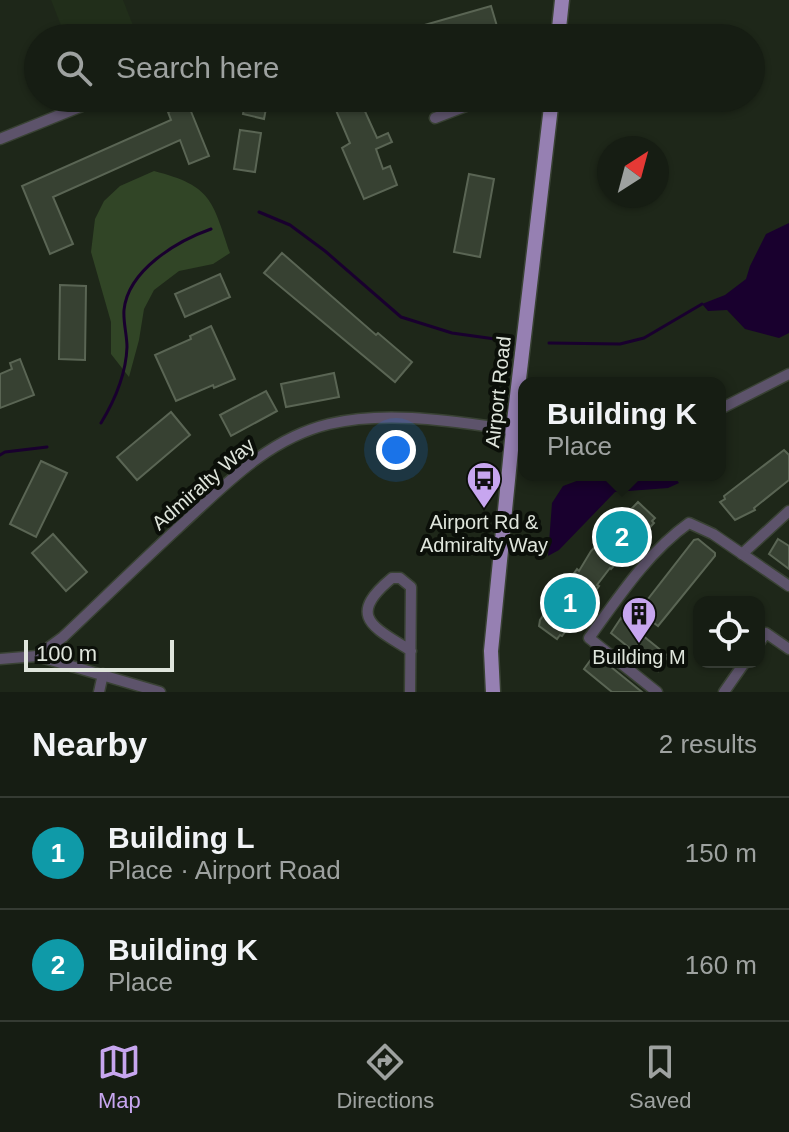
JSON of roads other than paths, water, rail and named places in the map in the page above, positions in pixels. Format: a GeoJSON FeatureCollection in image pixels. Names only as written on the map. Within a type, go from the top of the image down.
{"type":"FeatureCollection","features":[{"type":"Feature","properties":{"kind":"main road"},"geometry":{"type":"LineString","coordinates":[[559,24],[562,0]]}},
{"type":"Feature","properties":{"kind":"main road","name":"Airport Road"},"geometry":{"type":"LineString","coordinates":[[523,377],[551,112]]}},
{"type":"Feature","properties":{"kind":"main road","name":"Airport Road"},"geometry":{"type":"LineString","coordinates":[[493,692],[491,651],[518,430]]}},
{"type":"Feature","properties":{"kind":"street"},"geometry":{"type":"LineString","coordinates":[[0,139],[67,112]]}},
{"type":"Feature","properties":{"kind":"street"},"geometry":{"type":"LineString","coordinates":[[435,118],[451,112]]}},
{"type":"Feature","properties":{"kind":"street"},"geometry":{"type":"LineString","coordinates":[[726,406],[789,374]]}},
{"type":"Feature","properties":{"kind":"street","name":"Admiralty Way"},"geometry":{"type":"LineString","coordinates":[[37,656],[63,637],[239,472],[293,437],[319,427],[356,419],[444,421],[518,430]]}},
{"type":"Feature","properties":{"kind":"street"},"geometry":{"type":"LineString","coordinates":[[742,554],[789,511]]}},
{"type":"Feature","properties":{"kind":"street"},"geometry":{"type":"LineString","coordinates":[[658,691],[589,638],[671,536],[689,523],[713,534],[789,586]]}},
{"type":"Feature","properties":{"kind":"street"},"geometry":{"type":"LineString","coordinates":[[410,692],[411,651],[411,587],[400,578],[392,578],[380,588],[368,607],[367,618],[372,625],[411,651]]}},
{"type":"Feature","properties":{"kind":"street"},"geometry":{"type":"LineString","coordinates":[[765,634],[789,649]]}},
{"type":"Feature","properties":{"kind":"street"},"geometry":{"type":"LineString","coordinates":[[0,659],[37,656],[160,692]]}},
{"type":"Feature","properties":{"kind":"street"},"geometry":{"type":"LineString","coordinates":[[724,692],[741,668]]}},
{"type":"Feature","properties":{"kind":"street"},"geometry":{"type":"LineString","coordinates":[[99,692],[103,674]]}},
{"type":"Feature","properties":{"kind":"waterway"},"geometry":{"type":"LineString","coordinates":[[259,212],[290,225],[401,317],[452,333],[495,339]]}},
{"type":"Feature","properties":{"kind":"waterway"},"geometry":{"type":"LineString","coordinates":[[101,423],[122,377],[127,347],[124,310],[134,282],[170,249],[211,229]]}},
{"type":"Feature","properties":{"kind":"waterway"},"geometry":{"type":"LineString","coordinates":[[549,343],[620,344],[644,338],[702,304]]}},
{"type":"Feature","properties":{"kind":"waterway"},"geometry":{"type":"LineString","coordinates":[[0,455],[47,447]]}},
{"type":"Feature","properties":{"kind":"place","name":"Airport Rd & Admiralty Way"},"geometry":{"type":"Point","coordinates":[484,510]}},
{"type":"Feature","properties":{"kind":"place","name":"Building K"},"geometry":{"type":"Point","coordinates":[622,537]}},
{"type":"Feature","properties":{"kind":"place","name":"Building L"},"geometry":{"type":"Point","coordinates":[570,603]}},
{"type":"Feature","properties":{"kind":"place","name":"Building M"},"geometry":{"type":"Point","coordinates":[639,645]}}]}
